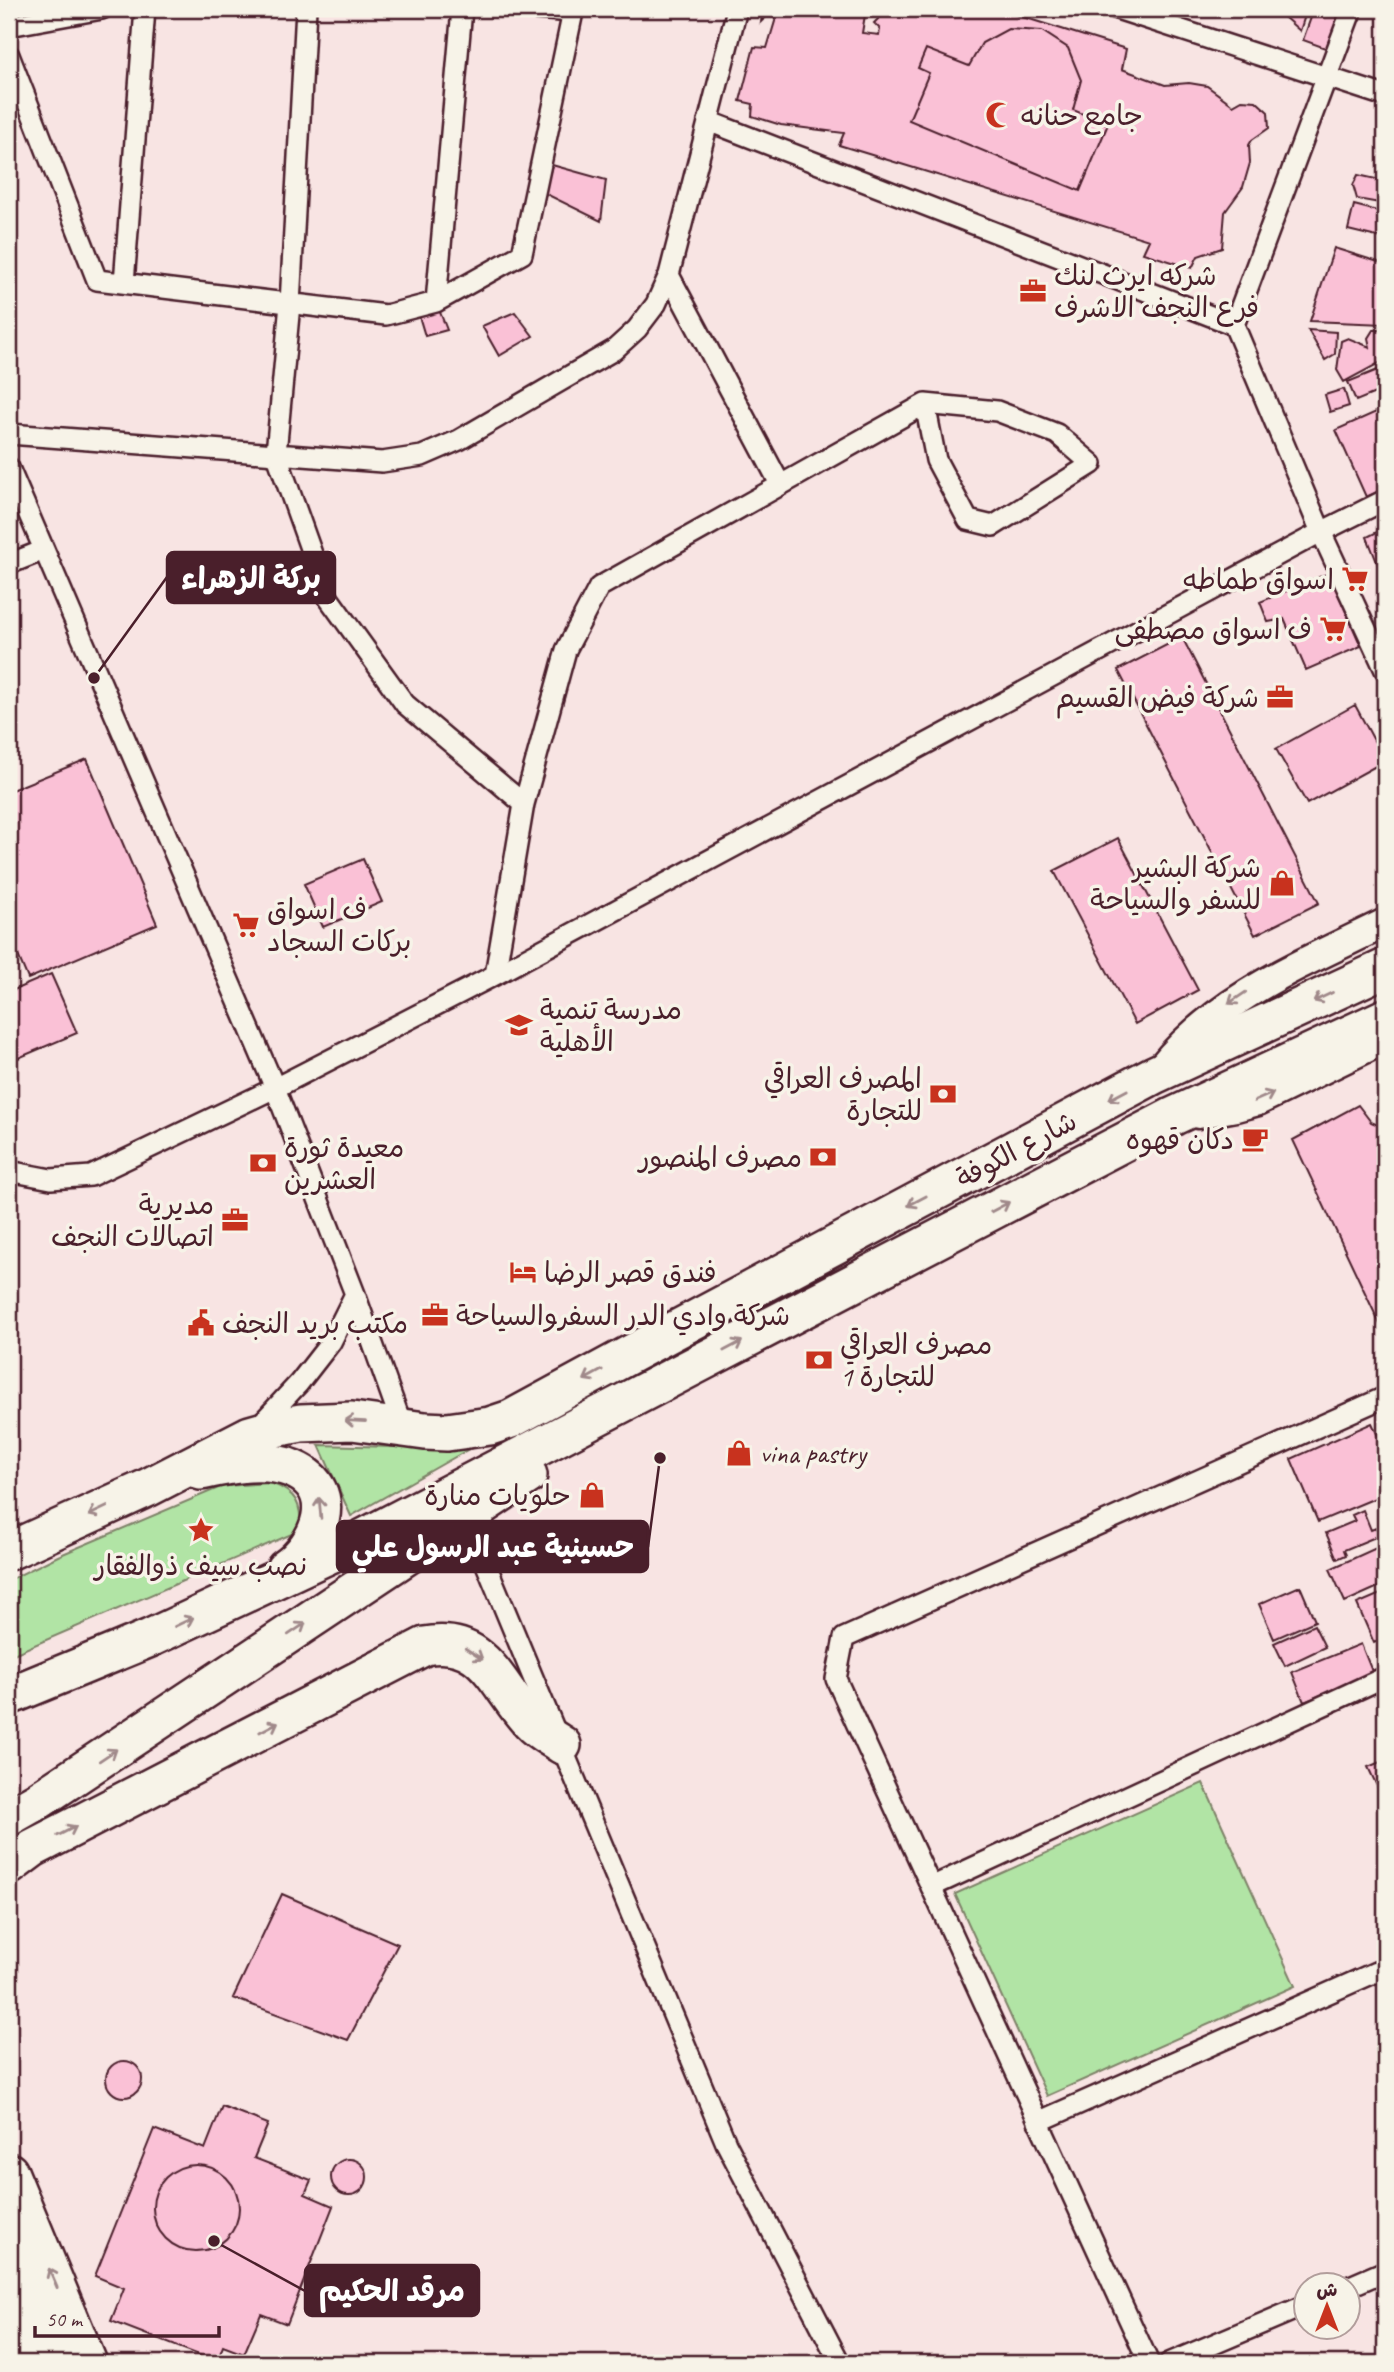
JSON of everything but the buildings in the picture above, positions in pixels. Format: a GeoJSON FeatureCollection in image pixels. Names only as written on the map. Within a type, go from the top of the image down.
{"type":"FeatureCollection","features":[{"type":"Feature","properties":{"kind":"highway","name":"شارع الكوفة"},"geometry":{"type":"LineString","coordinates":[[147,1488],[250,1435],[300,1423],[352,1421],[425,1431],[469,1430],[511,1419],[1154,1075],[1385,968]]}},
{"type":"Feature","properties":{"kind":"highway","name":"شارع الكوفة"},"geometry":{"type":"LineString","coordinates":[[664,1382],[1174,1116],[1385,1018]]}},
{"type":"Feature","properties":{"kind":"highway"},"geometry":{"type":"LineString","coordinates":[[9,1817],[39,1800],[506,1490],[664,1382]]}},
{"type":"Feature","properties":{"kind":"highway"},"geometry":{"type":"LineString","coordinates":[[9,1696],[150,1638],[358,1541],[664,1382]]}},
{"type":"Feature","properties":{"kind":"highway"},"geometry":{"type":"LineString","coordinates":[[9,1552],[147,1488],[191,1473],[251,1463],[292,1469],[304,1475],[314,1485],[320,1498],[320,1525],[310,1545],[295,1562],[249,1592]]}},
{"type":"Feature","properties":{"kind":"highway"},"geometry":{"type":"LineString","coordinates":[[9,1722],[150,1638]]}},
{"type":"Feature","properties":{"kind":"highway"},"geometry":{"type":"LineString","coordinates":[[9,1866],[33,1848],[425,1646],[441,1643],[457,1645],[472,1652],[485,1662],[532,1725],[562,1745]]}},
{"type":"Feature","properties":{"kind":"highway"},"geometry":{"type":"LineString","coordinates":[[9,2172],[88,2363]]}},
{"type":"Feature","properties":{"kind":"highway"},"geometry":{"type":"LineString","coordinates":[[9,2243],[59,2363]]}},
{"type":"Feature","properties":{"kind":"highway"},"geometry":{"type":"LineString","coordinates":[[9,2313],[30,2363]]}},
{"type":"Feature","properties":{"kind":"main road"},"geometry":{"type":"LineString","coordinates":[[1154,1075],[1182,1042],[1224,1007],[1251,990],[1385,923]]}},
{"type":"Feature","properties":{"kind":"main road"},"geometry":{"type":"LineString","coordinates":[[1174,1116],[1214,1112],[1258,1101],[1385,1039]]}},
{"type":"Feature","properties":{"kind":"street"},"geometry":{"type":"LineString","coordinates":[[9,26],[102,9]]}},
{"type":"Feature","properties":{"kind":"street"},"geometry":{"type":"LineString","coordinates":[[124,283],[145,9]]}},
{"type":"Feature","properties":{"kind":"street"},"geometry":{"type":"LineString","coordinates":[[306,9],[290,304],[276,453],[327,596],[405,704],[524,804]]}},
{"type":"Feature","properties":{"kind":"street"},"geometry":{"type":"LineString","coordinates":[[436,302],[462,9]]}},
{"type":"Feature","properties":{"kind":"street"},"geometry":{"type":"LineString","coordinates":[[9,55],[97,279],[386,315],[436,302],[522,254],[573,12],[534,9]]}},
{"type":"Feature","properties":{"kind":"street"},"geometry":{"type":"LineString","coordinates":[[9,434],[382,462],[412,458],[441,449],[614,350],[647,317],[669,275],[737,9]]}},
{"type":"Feature","properties":{"kind":"street"},"geometry":{"type":"LineString","coordinates":[[1117,9],[1385,96]]}},
{"type":"Feature","properties":{"kind":"street"},"geometry":{"type":"LineString","coordinates":[[1352,9],[1234,325],[1321,532],[1385,670]]}},
{"type":"Feature","properties":{"kind":"street"},"geometry":{"type":"LineString","coordinates":[[708,121],[1234,325]]}},
{"type":"Feature","properties":{"kind":"street"},"geometry":{"type":"LineString","coordinates":[[669,275],[780,484]]}},
{"type":"Feature","properties":{"kind":"street"},"geometry":{"type":"LineString","coordinates":[[495,975],[524,804],[566,650],[599,587],[925,404],[997,411],[1057,434],[1092,464],[993,526],[968,520],[936,460],[925,404]]}},
{"type":"Feature","properties":{"kind":"street"},"geometry":{"type":"LineString","coordinates":[[9,468],[275,1088],[403,1427]]}},
{"type":"Feature","properties":{"kind":"street"},"geometry":{"type":"LineString","coordinates":[[9,1171],[51,1179],[91,1176],[275,1088],[495,975],[1385,500]]}},
{"type":"Feature","properties":{"kind":"street"},"geometry":{"type":"LineString","coordinates":[[9,564],[44,550]]}},
{"type":"Feature","properties":{"kind":"street"},"geometry":{"type":"LineString","coordinates":[[250,1435],[299,1383],[331,1342],[355,1294]]}},
{"type":"Feature","properties":{"kind":"street"},"geometry":{"type":"LineString","coordinates":[[1149,2363],[836,1679],[844,1638],[1385,1397]]}},
{"type":"Feature","properties":{"kind":"street"},"geometry":{"type":"LineString","coordinates":[[506,1490],[489,1507],[481,1523],[479,1538],[483,1557],[726,2143],[839,2363]]}},
{"type":"Feature","properties":{"kind":"street"},"geometry":{"type":"LineString","coordinates":[[931,1887],[1385,1677]]}},
{"type":"Feature","properties":{"kind":"street"},"geometry":{"type":"LineString","coordinates":[[1038,2123],[1385,1968]]}},
{"type":"Feature","properties":{"kind":"street"},"geometry":{"type":"LineString","coordinates":[[1362,2281],[1385,2271]]}},
{"type":"Feature","properties":{"kind":"street"},"geometry":{"type":"LineString","coordinates":[[1169,2363],[1292,2311]]}},
{"type":"Feature","properties":{"kind":"green space"},"geometry":{"type":"Polygon","coordinates":[[[319,1445],[469,1449],[351,1516],[319,1445]]]}},
{"type":"Feature","properties":{"kind":"green space"},"geometry":{"type":"Polygon","coordinates":[[[271,1483],[287,1491],[296,1500],[301,1530],[9,1656],[9,1580],[58,1556],[223,1486],[271,1483]]]}},
{"type":"Feature","properties":{"kind":"green space"},"geometry":{"type":"Polygon","coordinates":[[[1203,1783],[1295,1986],[1047,2096],[955,1894],[1203,1783]]]}},
{"type":"Feature","properties":{"kind":"place","name":"جامع حنانه"},"geometry":{"type":"Point","coordinates":[999,115]}},
{"type":"Feature","properties":{"kind":"place","name":"شركه ايرث لنك فرع النجف الاشرف"},"geometry":{"type":"Point","coordinates":[1033,291]}},
{"type":"Feature","properties":{"kind":"place","name":"اسواق طماطه"},"geometry":{"type":"Point","coordinates":[1355,579]}},
{"type":"Feature","properties":{"kind":"place","name":"ف اسواق مصطفى"},"geometry":{"type":"Point","coordinates":[1333,629]}},
{"type":"Feature","properties":{"kind":"place","name":"بركة الزهراء"},"geometry":{"type":"Point","coordinates":[94,678]}},
{"type":"Feature","properties":{"kind":"place","name":"شركة فيض القسيم"},"geometry":{"type":"Point","coordinates":[1280,697]}},
{"type":"Feature","properties":{"kind":"place","name":"شركة البشير للسفر والسياحة"},"geometry":{"type":"Point","coordinates":[1282,883]}},
{"type":"Feature","properties":{"kind":"place","name":"ف اسواق بركات السجاد"},"geometry":{"type":"Point","coordinates":[246,925]}},
{"type":"Feature","properties":{"kind":"place","name":"مدرسة تنمية الأهلية"},"geometry":{"type":"Point","coordinates":[519,1025]}},
{"type":"Feature","properties":{"kind":"place","name":"المصرف العراقي للتجارة"},"geometry":{"type":"Point","coordinates":[943,1094]}},
{"type":"Feature","properties":{"kind":"place","name":"دكان قهوه"},"geometry":{"type":"Point","coordinates":[1255,1139]}},
{"type":"Feature","properties":{"kind":"place","name":"مصرف المنصور"},"geometry":{"type":"Point","coordinates":[823,1157]}},
{"type":"Feature","properties":{"kind":"place","name":"معيدة ثورة العشرين"},"geometry":{"type":"Point","coordinates":[263,1163]}},
{"type":"Feature","properties":{"kind":"place","name":"مديرية اتصالات النجف"},"geometry":{"type":"Point","coordinates":[235,1220]}},
{"type":"Feature","properties":{"kind":"place","name":"فندق قصر الرضا"},"geometry":{"type":"Point","coordinates":[523,1272]}},
{"type":"Feature","properties":{"kind":"place","name":"شركة وادي الدر السفروالسياحة"},"geometry":{"type":"Point","coordinates":[435,1315]}},
{"type":"Feature","properties":{"kind":"place","name":"مكتب بريد النجف"},"geometry":{"type":"Point","coordinates":[201,1323]}},
{"type":"Feature","properties":{"kind":"place","name":"مصرف العراقي للتجارة 1"},"geometry":{"type":"Point","coordinates":[819,1360]}},
{"type":"Feature","properties":{"kind":"place","name":"vina pastry"},"geometry":{"type":"Point","coordinates":[739,1453]}},
{"type":"Feature","properties":{"kind":"place","name":"حسينية عبد الرسول علي"},"geometry":{"type":"Point","coordinates":[660,1458]}},
{"type":"Feature","properties":{"kind":"place","name":"حلويات منارة"},"geometry":{"type":"Point","coordinates":[592,1495]}},
{"type":"Feature","properties":{"kind":"place","name":"نصب سيف ذوالفقار"},"geometry":{"type":"Point","coordinates":[201,1530]}},
{"type":"Feature","properties":{"kind":"place","name":"مرقد الحكيم"},"geometry":{"type":"Point","coordinates":[214,2241]}}]}
